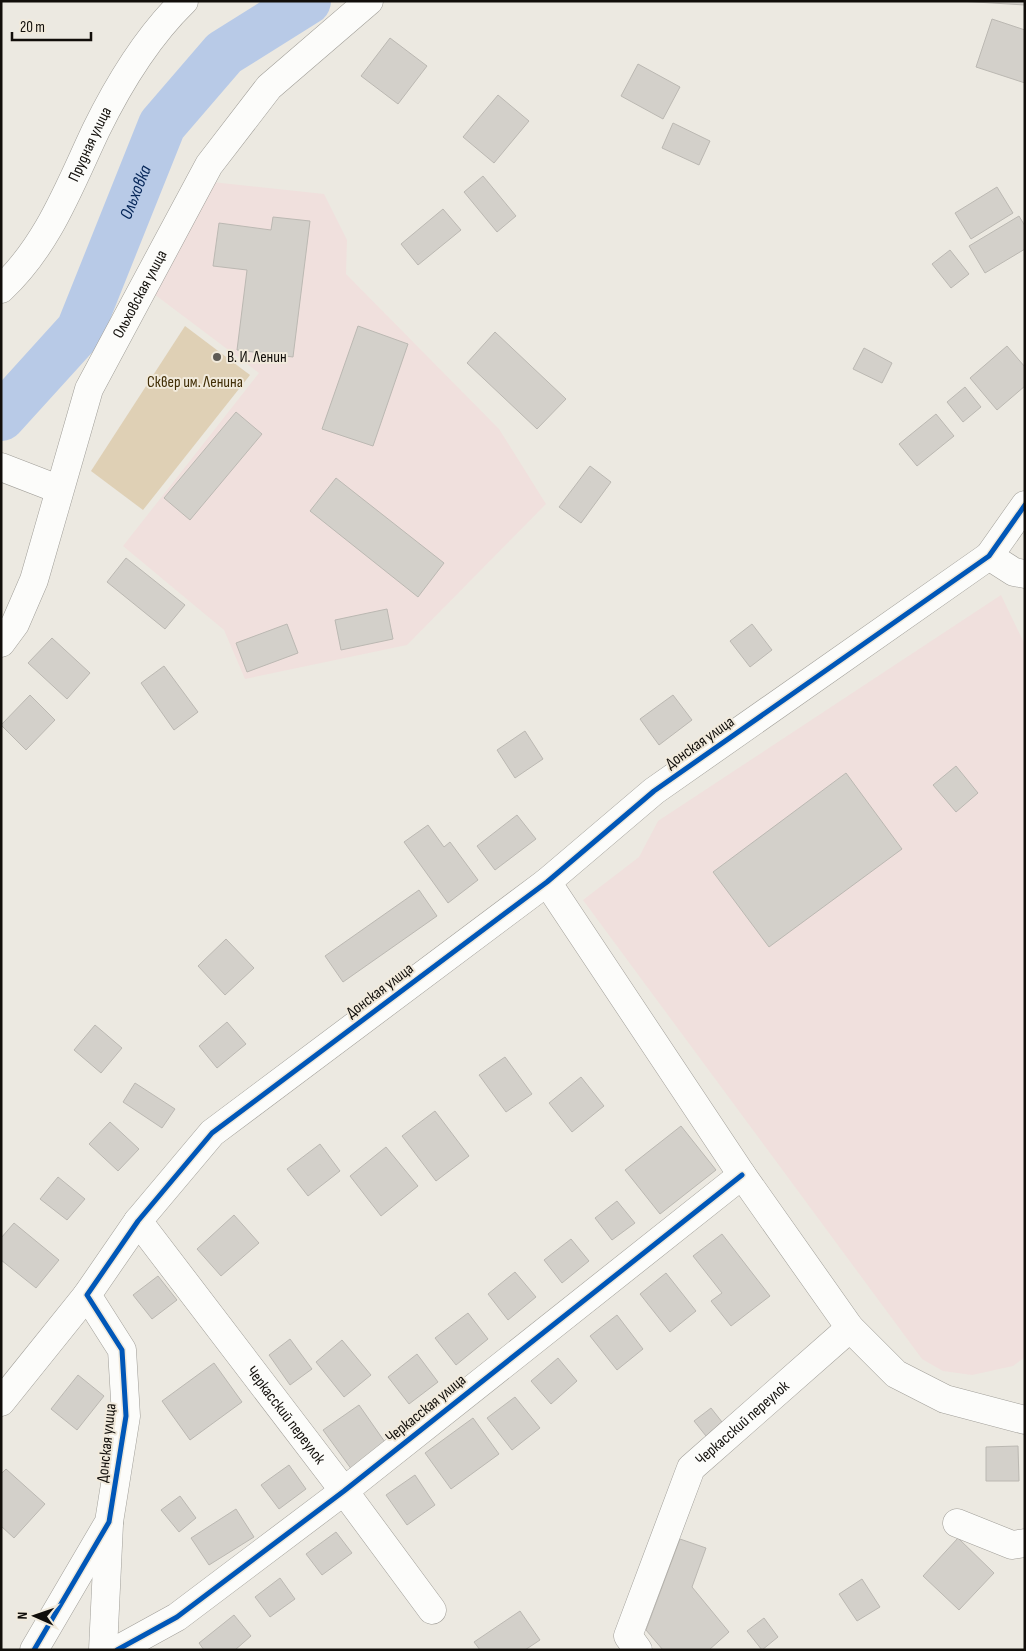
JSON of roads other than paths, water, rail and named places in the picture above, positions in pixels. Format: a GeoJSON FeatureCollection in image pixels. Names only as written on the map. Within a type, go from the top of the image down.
{"type":"FeatureCollection","features":[{"type":"Feature","properties":{"kind":"street","name":"Прудная улица"},"geometry":{"type":"LineString","coordinates":[[1,289],[15,276],[43,240],[70,190],[96,130],[143,48],[184,1]]}},
{"type":"Feature","properties":{"kind":"street","name":"Ольховская улица"},"geometry":{"type":"LineString","coordinates":[[1,643],[15,624],[34,580],[58,489],[89,389],[209,166],[268,86],[369,1]]}},
{"type":"Feature","properties":{"kind":"street"},"geometry":{"type":"LineString","coordinates":[[1,467],[58,489]]}},
{"type":"Feature","properties":{"kind":"street","name":"Донская улица"},"geometry":{"type":"LineString","coordinates":[[1,1402],[87,1295],[138,1221],[212,1133],[547,882],[654,791],[989,556],[1025,505]]}},
{"type":"Feature","properties":{"kind":"street"},"geometry":{"type":"LineString","coordinates":[[989,556],[1014,572],[1025,574]]}},
{"type":"Feature","properties":{"kind":"street"},"geometry":{"type":"LineString","coordinates":[[547,882],[742,1175],[850,1328],[896,1374],[945,1399],[1025,1420]]}},
{"type":"Feature","properties":{"kind":"street","name":"Черкасская улица"},"geometry":{"type":"LineString","coordinates":[[117,1650],[177,1617],[344,1491],[742,1175]]}},
{"type":"Feature","properties":{"kind":"street","name":"Черкасский переулок"},"geometry":{"type":"LineString","coordinates":[[138,1221],[344,1491],[432,1610]]}},
{"type":"Feature","properties":{"kind":"street","name":"Донская улица"},"geometry":{"type":"LineString","coordinates":[[34,1650],[110,1522],[126,1416],[122,1350],[87,1295]]}},
{"type":"Feature","properties":{"kind":"street","name":"Черкасский переулок"},"geometry":{"type":"LineString","coordinates":[[638,1650],[628,1636],[691,1468],[850,1328]]}},
{"type":"Feature","properties":{"kind":"street"},"geometry":{"type":"LineString","coordinates":[[103,1650],[110,1522]]}},
{"type":"Feature","properties":{"kind":"street"},"geometry":{"type":"LineString","coordinates":[[957,1523],[1012,1545],[1025,1543]]}},
{"type":"Feature","properties":{"kind":"waterway","name":"Ольховка"},"geometry":{"type":"LineString","coordinates":[[1,417],[80,330],[162,125],[224,53],[307,1]]}},
{"type":"Feature","properties":{"kind":"place","name":"В. И. Ленин"},"geometry":{"type":"Point","coordinates":[217,357]}},
{"type":"Feature","properties":{"kind":"park label","name":"Сквер им. Ленина"},"geometry":{"type":"Point","coordinates":[195,382]}}]}
